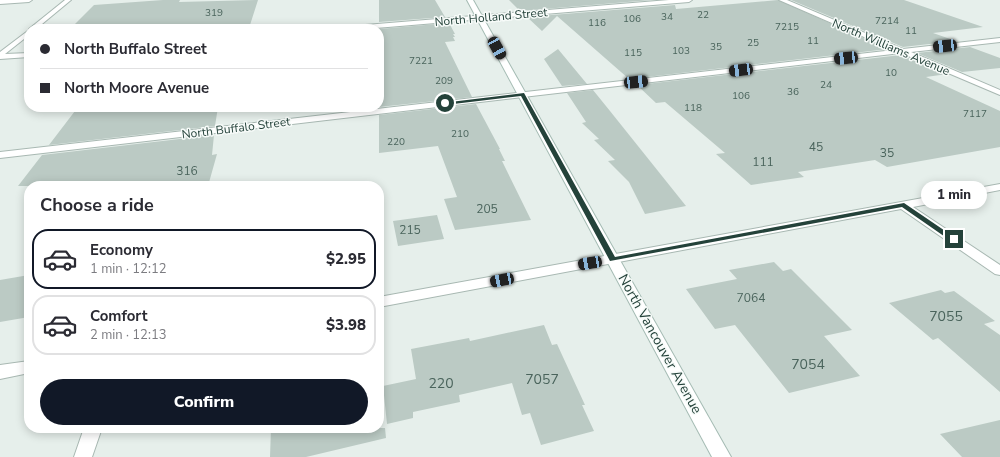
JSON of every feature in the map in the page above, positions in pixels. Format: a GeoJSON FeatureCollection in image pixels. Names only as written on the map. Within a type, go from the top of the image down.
{"type":"FeatureCollection","features":[{"type":"Feature","properties":{"kind":"street"},"geometry":{"type":"LineString","coordinates":[[0,2],[29,0]]}},
{"type":"Feature","properties":{"kind":"street"},"geometry":{"type":"LineString","coordinates":[[38,24],[68,0]]}},
{"type":"Feature","properties":{"kind":"street","name":"North Vancouver Avenue"},"geometry":{"type":"LineString","coordinates":[[470,0],[722,457]]}},
{"type":"Feature","properties":{"kind":"street","name":"North Holland Street"},"geometry":{"type":"LineString","coordinates":[[384,25],[689,0]]}},
{"type":"Feature","properties":{"kind":"street","name":"North Williams Avenue"},"geometry":{"type":"LineString","coordinates":[[782,0],[1000,93]]}},
{"type":"Feature","properties":{"kind":"street"},"geometry":{"type":"LineString","coordinates":[[0,56],[24,36]]}},
{"type":"Feature","properties":{"kind":"street","name":"North Buffalo Street"},"geometry":{"type":"LineString","coordinates":[[384,110],[1000,40]]}},
{"type":"Feature","properties":{"kind":"street"},"geometry":{"type":"LineString","coordinates":[[0,56],[24,55]]}},
{"type":"Feature","properties":{"kind":"street","name":"North Buffalo Street"},"geometry":{"type":"LineString","coordinates":[[0,155],[369,112]]}},
{"type":"Feature","properties":{"kind":"street"},"geometry":{"type":"LineString","coordinates":[[384,301],[1000,187]]}},
{"type":"Feature","properties":{"kind":"street"},"geometry":{"type":"LineString","coordinates":[[904,205],[1000,271]]}},
{"type":"Feature","properties":{"kind":"street"},"geometry":{"type":"LineString","coordinates":[[0,372],[24,368]]}},
{"type":"Feature","properties":{"kind":"street"},"geometry":{"type":"LineString","coordinates":[[83,457],[91,433]]}},
{"type":"Feature","properties":{"kind":"building"},"geometry":{"type":"Polygon","coordinates":[[[163,0],[180,0],[179,2],[258,0],[250,24],[75,24],[94,5],[163,0]]]}},
{"type":"Feature","properties":{"kind":"building"},"geometry":{"type":"Polygon","coordinates":[[[379,0],[435,0],[445,17],[379,22],[379,0]]]}},
{"type":"Feature","properties":{"kind":"building"},"geometry":{"type":"Polygon","coordinates":[[[509,0],[651,0],[520,11],[509,0]]]}},
{"type":"Feature","properties":{"kind":"building"},"geometry":{"type":"Polygon","coordinates":[[[778,0],[888,49],[629,79],[557,16],[542,31],[527,17],[675,5],[676,9],[778,0]]]}},
{"type":"Feature","properties":{"kind":"building"},"geometry":{"type":"Polygon","coordinates":[[[791,0],[904,0],[983,27],[933,33],[956,41],[903,47],[791,0]]]}},
{"type":"Feature","properties":{"kind":"building"},"geometry":{"type":"Polygon","coordinates":[[[449,23],[455,34],[453,34],[455,37],[453,37],[455,41],[445,42],[472,97],[384,106],[384,29],[449,23]]]}},
{"type":"Feature","properties":{"kind":"building"},"geometry":{"type":"Polygon","coordinates":[[[970,47],[1000,58],[1000,68],[962,72],[917,53],[970,47]]]}},
{"type":"Feature","properties":{"kind":"building"},"geometry":{"type":"Polygon","coordinates":[[[558,49],[587,84],[562,86],[544,59],[558,49]]]}},
{"type":"Feature","properties":{"kind":"building"},"geometry":{"type":"Polygon","coordinates":[[[901,55],[947,74],[926,77],[1000,111],[1000,147],[887,167],[875,160],[798,172],[804,177],[751,185],[716,154],[725,153],[665,102],[656,103],[637,85],[901,55]]]}},
{"type":"Feature","properties":{"kind":"building"},"geometry":{"type":"Polygon","coordinates":[[[593,90],[686,206],[645,214],[629,182],[608,161],[615,160],[594,140],[599,139],[582,123],[586,122],[567,93],[593,90]]]}},
{"type":"Feature","properties":{"kind":"building"},"geometry":{"type":"Polygon","coordinates":[[[476,104],[500,149],[505,161],[502,161],[531,220],[455,230],[444,199],[457,197],[438,146],[379,153],[379,115],[476,104]]]}},
{"type":"Feature","properties":{"kind":"building"},"geometry":{"type":"Polygon","coordinates":[[[74,112],[217,112],[215,126],[49,145],[74,112]]]}},
{"type":"Feature","properties":{"kind":"building"},"geometry":{"type":"Polygon","coordinates":[[[214,135],[212,155],[217,154],[209,181],[24,181],[24,186],[18,186],[42,155],[214,135]]]}},
{"type":"Feature","properties":{"kind":"building"},"geometry":{"type":"Polygon","coordinates":[[[437,215],[444,239],[398,246],[393,221],[437,215]]]}},
{"type":"Feature","properties":{"kind":"building"},"geometry":{"type":"Polygon","coordinates":[[[774,262],[783,271],[791,269],[852,330],[824,336],[860,376],[789,393],[735,325],[715,329],[686,289],[737,279],[729,270],[774,262]]]}},
{"type":"Feature","properties":{"kind":"building"},"geometry":{"type":"Polygon","coordinates":[[[24,276],[24,318],[0,322],[0,280],[24,276]]]}},
{"type":"Feature","properties":{"kind":"building"},"geometry":{"type":"Polygon","coordinates":[[[941,290],[945,293],[954,291],[995,321],[984,324],[1000,335],[1000,392],[938,338],[933,340],[889,303],[941,290]]]}},
{"type":"Feature","properties":{"kind":"building"},"geometry":{"type":"Polygon","coordinates":[[[544,325],[552,345],[557,344],[585,405],[582,405],[594,431],[541,445],[530,413],[522,415],[512,383],[459,395],[460,402],[413,412],[413,418],[387,424],[384,386],[416,379],[411,349],[469,338],[470,341],[544,325]]]}},
{"type":"Feature","properties":{"kind":"building"},"geometry":{"type":"Polygon","coordinates":[[[1000,420],[1000,457],[962,457],[940,434],[1000,420]]]}},
{"type":"Feature","properties":{"kind":"building"},"geometry":{"type":"Polygon","coordinates":[[[385,428],[386,438],[306,457],[270,457],[271,433],[384,433],[385,428]]]}},
{"type":"Feature","properties":{"kind":"route"},"geometry":{"type":"LineString","coordinates":[[445,103],[523,94],[613,259],[904,205],[954,239]]}}]}
